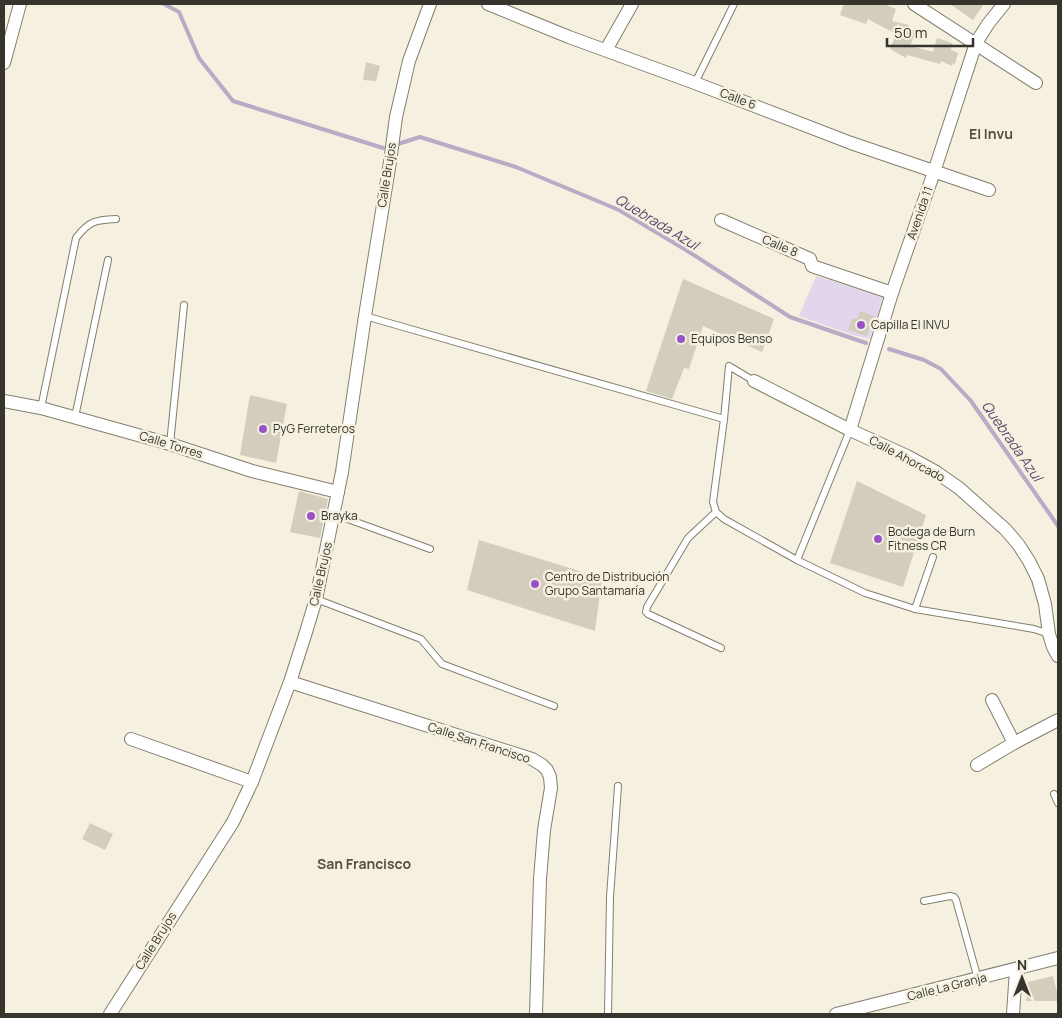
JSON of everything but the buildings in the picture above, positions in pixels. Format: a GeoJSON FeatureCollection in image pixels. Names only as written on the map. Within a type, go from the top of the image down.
{"type":"FeatureCollection","features":[{"type":"Feature","properties":{"kind":"street"},"geometry":{"type":"LineString","coordinates":[[4,63],[20,4]]}},
{"type":"Feature","properties":{"kind":"street","name":"Calle Brujos"},"geometry":{"type":"LineString","coordinates":[[110,1014],[233,822],[252,782],[290,682],[316,599],[342,472],[396,117],[409,61],[430,4]]}},
{"type":"Feature","properties":{"kind":"street","name":"Calle 6"},"geometry":{"type":"LineString","coordinates":[[488,4],[569,37],[852,143],[988,190]]}},
{"type":"Feature","properties":{"kind":"street"},"geometry":{"type":"LineString","coordinates":[[606,50],[632,4]]}},
{"type":"Feature","properties":{"kind":"street"},"geometry":{"type":"LineString","coordinates":[[914,4],[1036,83]]}},
{"type":"Feature","properties":{"kind":"street","name":"Avenida 11"},"geometry":{"type":"LineString","coordinates":[[850,430],[892,294],[976,43],[1004,4]]}},
{"type":"Feature","properties":{"kind":"street","name":"Calle 8"},"geometry":{"type":"LineString","coordinates":[[721,220],[810,259],[812,266],[892,294]]}},
{"type":"Feature","properties":{"kind":"street","name":"Calle Ahorcado"},"geometry":{"type":"LineString","coordinates":[[754,381],[936,472],[959,488],[1005,529],[1018,544],[1038,580],[1045,604],[1049,634],[1058,656]]}},
{"type":"Feature","properties":{"kind":"street","name":"Calle Torres"},"geometry":{"type":"LineString","coordinates":[[4,401],[40,408],[170,444],[252,471],[338,492]]}},
{"type":"Feature","properties":{"kind":"street","name":"Calle San Francisco"},"geometry":{"type":"LineString","coordinates":[[290,682],[532,759],[547,770],[551,788],[544,830],[540,879],[536,1014]]}},
{"type":"Feature","properties":{"kind":"street"},"geometry":{"type":"LineString","coordinates":[[992,700],[1014,743]]}},
{"type":"Feature","properties":{"kind":"street"},"geometry":{"type":"LineString","coordinates":[[977,765],[1058,720]]}},
{"type":"Feature","properties":{"kind":"street"},"geometry":{"type":"LineString","coordinates":[[132,739],[252,782]]}},
{"type":"Feature","properties":{"kind":"street","name":"Calle La Granja"},"geometry":{"type":"LineString","coordinates":[[844,1013],[1058,958]]}},
{"type":"Feature","properties":{"kind":"street"},"geometry":{"type":"LineString","coordinates":[[1013,1014],[1016,970]]}},
{"type":"Feature","properties":{"kind":"lane"},"geometry":{"type":"LineString","coordinates":[[695,83],[734,4]]}},
{"type":"Feature","properties":{"kind":"lane"},"geometry":{"type":"LineString","coordinates":[[40,408],[76,238],[85,226],[100,220],[116,219]]}},
{"type":"Feature","properties":{"kind":"lane"},"geometry":{"type":"LineString","coordinates":[[75,418],[108,260]]}},
{"type":"Feature","properties":{"kind":"lane"},"geometry":{"type":"LineString","coordinates":[[170,444],[184,305]]}},
{"type":"Feature","properties":{"kind":"lane"},"geometry":{"type":"LineString","coordinates":[[365,316],[724,419]]}},
{"type":"Feature","properties":{"kind":"lane"},"geometry":{"type":"LineString","coordinates":[[754,381],[729,366],[713,502],[716,512],[724,519],[797,560],[864,593],[916,609],[1034,629],[1049,634]]}},
{"type":"Feature","properties":{"kind":"lane"},"geometry":{"type":"LineString","coordinates":[[797,560],[850,430]]}},
{"type":"Feature","properties":{"kind":"lane"},"geometry":{"type":"LineString","coordinates":[[716,512],[688,538],[647,607],[646,612],[721,648]]}},
{"type":"Feature","properties":{"kind":"lane"},"geometry":{"type":"LineString","coordinates":[[334,514],[430,549]]}},
{"type":"Feature","properties":{"kind":"lane"},"geometry":{"type":"LineString","coordinates":[[916,609],[932,557]]}},
{"type":"Feature","properties":{"kind":"lane"},"geometry":{"type":"LineString","coordinates":[[316,599],[421,639],[442,664],[554,706]]}},
{"type":"Feature","properties":{"kind":"lane"},"geometry":{"type":"LineString","coordinates":[[608,1014],[610,897],[618,786]]}},
{"type":"Feature","properties":{"kind":"lane"},"geometry":{"type":"LineString","coordinates":[[1054,794],[1058,803]]}},
{"type":"Feature","properties":{"kind":"lane"},"geometry":{"type":"LineString","coordinates":[[924,901],[950,896],[954,897],[978,978]]}},
{"type":"Feature","properties":{"kind":"shaded area"},"geometry":{"type":"Polygon","coordinates":[[[816,276],[883,297],[870,339],[799,316],[816,276]]]}},
{"type":"Feature","properties":{"kind":"waterway","name":"Quebrada Azul"},"geometry":{"type":"LineString","coordinates":[[164,4],[179,12],[199,58],[233,101],[383,148]]}},
{"type":"Feature","properties":{"kind":"waterway","name":"Quebrada Azul"},"geometry":{"type":"LineString","coordinates":[[398,144],[420,137],[516,167],[619,210],[686,250],[790,317],[866,343]]}},
{"type":"Feature","properties":{"kind":"waterway","name":"Quebrada Azul"},"geometry":{"type":"LineString","coordinates":[[889,349],[924,360],[941,369],[971,401],[1058,526]]}},
{"type":"Feature","properties":{"kind":"place","name":"Capilla El INVU"},"geometry":{"type":"Point","coordinates":[861,325]}},
{"type":"Feature","properties":{"kind":"place","name":"Equipos Benso"},"geometry":{"type":"Point","coordinates":[681,339]}},
{"type":"Feature","properties":{"kind":"place","name":"PyG Ferreteros"},"geometry":{"type":"Point","coordinates":[263,429]}},
{"type":"Feature","properties":{"kind":"place","name":"Brayka"},"geometry":{"type":"Point","coordinates":[311,516]}},
{"type":"Feature","properties":{"kind":"place","name":"Bodega de Burn Fitness CR"},"geometry":{"type":"Point","coordinates":[878,539]}},
{"type":"Feature","properties":{"kind":"place","name":"Centro de Distribución Grupo Santamaría"},"geometry":{"type":"Point","coordinates":[535,584]}},
{"type":"Feature","properties":{"kind":"district","name":"El Invu"},"geometry":{"type":"Point","coordinates":[991,134]}},
{"type":"Feature","properties":{"kind":"district","name":"San Francisco"},"geometry":{"type":"Point","coordinates":[364,864]}}]}
